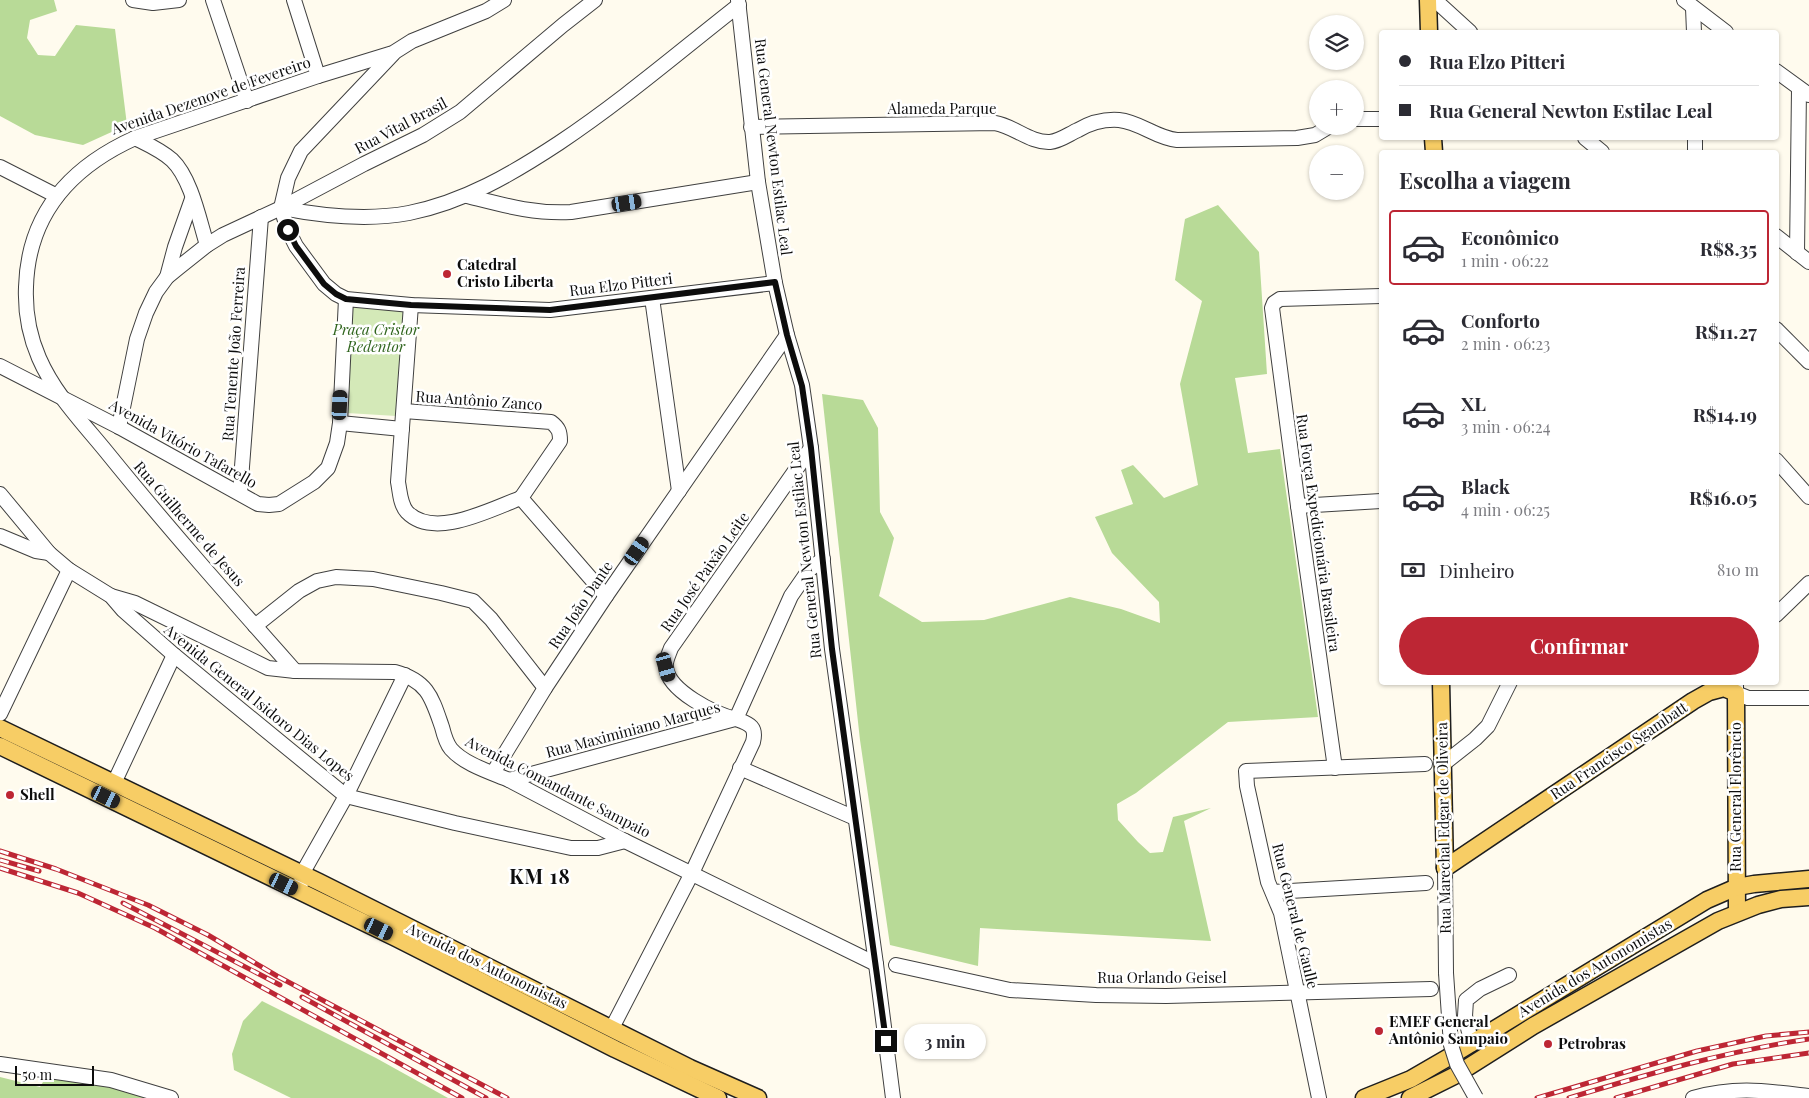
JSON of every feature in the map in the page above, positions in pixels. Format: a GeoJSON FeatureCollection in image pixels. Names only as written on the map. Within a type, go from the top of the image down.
{"type":"FeatureCollection","features":[{"type":"Feature","properties":{"kind":"main road"},"geometry":{"type":"LineString","coordinates":[[1428,0],[1429,30]]}},
{"type":"Feature","properties":{"kind":"main road","name":"Rua Marechal Edgar de Oliveira"},"geometry":{"type":"LineString","coordinates":[[1441,685],[1446,868]]}},
{"type":"Feature","properties":{"kind":"main road","name":"Rua Francisco Sgambatt"},"geometry":{"type":"LineString","coordinates":[[1446,868],[1693,701],[1708,692],[1724,688],[1736,688]]}},
{"type":"Feature","properties":{"kind":"main road","name":"Rua General Florêncio"},"geometry":{"type":"LineString","coordinates":[[1736,688],[1737,912]]}},
{"type":"Feature","properties":{"kind":"main road","name":"Avenida dos Autonomistas"},"geometry":{"type":"LineString","coordinates":[[0,728],[302,874],[690,1068],[758,1098]]}},
{"type":"Feature","properties":{"kind":"main road","name":"Avenida dos Autonomistas"},"geometry":{"type":"LineString","coordinates":[[0,746],[718,1098]]}},
{"type":"Feature","properties":{"kind":"main road","name":"Avenida dos Autonomistas"},"geometry":{"type":"LineString","coordinates":[[1364,1098],[1411,1079],[1472,1044],[1611,957],[1707,900],[1737,888],[1768,882],[1809,879]]}},
{"type":"Feature","properties":{"kind":"main road","name":"Avenida dos Autonomistas"},"geometry":{"type":"LineString","coordinates":[[1410,1098],[1454,1076],[1533,1026],[1718,921],[1758,904],[1809,898]]}},
{"type":"Feature","properties":{"kind":"main road"},"geometry":{"type":"LineString","coordinates":[[586,1034],[597,1034],[612,1028]]}},
{"type":"Feature","properties":{"kind":"street"},"geometry":{"type":"LineString","coordinates":[[133,0],[152,3],[179,0]]}},
{"type":"Feature","properties":{"kind":"street"},"geometry":{"type":"LineString","coordinates":[[212,0],[247,101]]}},
{"type":"Feature","properties":{"kind":"street"},"geometry":{"type":"LineString","coordinates":[[294,0],[318,76]]}},
{"type":"Feature","properties":{"kind":"street","name":"Avenida Dezenove de Fevereiro"},"geometry":{"type":"LineString","coordinates":[[61,398],[39,358],[31,337],[27,317],[26,270],[35,235],[48,209],[57,196],[90,164],[111,149],[135,138],[318,76],[393,53],[412,41],[486,11],[504,0]]}},
{"type":"Feature","properties":{"kind":"street","name":"Rua Vital Brasil"},"geometry":{"type":"LineString","coordinates":[[167,277],[207,244],[423,135],[460,112],[561,26],[596,0]]}},
{"type":"Feature","properties":{"kind":"street"},"geometry":{"type":"LineString","coordinates":[[1435,0],[1468,30]]}},
{"type":"Feature","properties":{"kind":"street"},"geometry":{"type":"LineString","coordinates":[[393,53],[301,151],[288,178],[281,208],[316,215],[371,216],[408,213],[467,196],[523,166],[618,102],[738,2]]}},
{"type":"Feature","properties":{"kind":"street","name":"Rua General Newton Estilac Leal"},"geometry":{"type":"LineString","coordinates":[[738,2],[758,182],[775,282],[787,335],[802,386],[811,448],[832,649],[893,1098]]}},
{"type":"Feature","properties":{"kind":"street"},"geometry":{"type":"LineString","coordinates":[[1688,4],[1694,30]]}},
{"type":"Feature","properties":{"kind":"street"},"geometry":{"type":"LineString","coordinates":[[1688,4],[1723,30]]}},
{"type":"Feature","properties":{"kind":"street"},"geometry":{"type":"LineString","coordinates":[[1779,73],[1804,92],[1797,253]]}},
{"type":"Feature","properties":{"kind":"street"},"geometry":{"type":"LineString","coordinates":[[1364,119],[1379,119]]}},
{"type":"Feature","properties":{"kind":"street","name":"Alameda Parque"},"geometry":{"type":"LineString","coordinates":[[751,127],[995,124],[1010,127],[1034,139],[1045,142],[1058,140],[1093,124],[1112,120],[1136,124],[1167,138],[1177,140],[1297,138],[1314,135]]}},
{"type":"Feature","properties":{"kind":"street"},"geometry":{"type":"LineString","coordinates":[[135,138],[164,153],[178,166],[184,176],[207,244]]}},
{"type":"Feature","properties":{"kind":"street"},"geometry":{"type":"LineString","coordinates":[[1587,140],[1600,150]]}},
{"type":"Feature","properties":{"kind":"street"},"geometry":{"type":"LineString","coordinates":[[0,167],[57,196]]}},
{"type":"Feature","properties":{"kind":"street"},"geometry":{"type":"LineString","coordinates":[[467,196],[519,210],[549,213],[571,212],[758,182]]}},
{"type":"Feature","properties":{"kind":"street"},"geometry":{"type":"LineString","coordinates":[[119,427],[137,339],[156,292],[167,277],[175,247],[192,200]]}},
{"type":"Feature","properties":{"kind":"street","name":"Rua Elzo Pitteri"},"geometry":{"type":"LineString","coordinates":[[281,208],[288,230],[296,246],[324,284],[336,294],[346,299],[411,305],[550,310],[775,282]]}},
{"type":"Feature","properties":{"kind":"street","name":"Rua Tenente João Ferreira"},"geometry":{"type":"LineString","coordinates":[[240,494],[260,217]]}},
{"type":"Feature","properties":{"kind":"street"},"geometry":{"type":"LineString","coordinates":[[1779,238],[1809,262]]}},
{"type":"Feature","properties":{"kind":"street","name":"Rua Força Expedicionária Brasileira"},"geometry":{"type":"LineString","coordinates":[[1335,768],[1272,317],[1274,303],[1280,299],[1379,296]]}},
{"type":"Feature","properties":{"kind":"street"},"geometry":{"type":"LineString","coordinates":[[652,298],[679,491]]}},
{"type":"Feature","properties":{"kind":"street","name":"Avenida Vitório Tafarello"},"geometry":{"type":"LineString","coordinates":[[0,366],[119,427],[258,504],[279,504],[314,482],[328,468],[337,443],[340,423],[346,299]]}},
{"type":"Feature","properties":{"kind":"street"},"geometry":{"type":"LineString","coordinates":[[411,305],[398,482],[401,500],[406,511],[426,523],[437,524],[451,522],[521,498],[606,596]]}},
{"type":"Feature","properties":{"kind":"street"},"geometry":{"type":"LineString","coordinates":[[1779,332],[1809,362]]}},
{"type":"Feature","properties":{"kind":"street","name":"Rua João Dante"},"geometry":{"type":"LineString","coordinates":[[493,774],[545,688],[606,596],[787,335]]}},
{"type":"Feature","properties":{"kind":"street","name":"Rua Guilherme de Jesus"},"geometry":{"type":"LineString","coordinates":[[61,398],[294,671]]}},
{"type":"Feature","properties":{"kind":"street","name":"Rua Antônio Zanco"},"geometry":{"type":"LineString","coordinates":[[404,411],[551,422],[558,427],[560,441],[521,498]]}},
{"type":"Feature","properties":{"kind":"street"},"geometry":{"type":"LineString","coordinates":[[340,423],[402,429]]}},
{"type":"Feature","properties":{"kind":"street","name":"Rua José Paixão Leite"},"geometry":{"type":"LineString","coordinates":[[740,768],[754,735],[754,728],[751,724],[715,712],[676,686],[668,677],[667,660],[671,648],[811,448]]}},
{"type":"Feature","properties":{"kind":"street"},"geometry":{"type":"LineString","coordinates":[[1779,463],[1809,496]]}},
{"type":"Feature","properties":{"kind":"street","name":"Avenida General Isidoro Dias Lopes"},"geometry":{"type":"LineString","coordinates":[[0,494],[49,553],[69,570],[111,596],[123,610],[174,655],[346,796],[455,823],[570,848],[598,848],[625,841]]}},
{"type":"Feature","properties":{"kind":"street"},"geometry":{"type":"LineString","coordinates":[[1298,506],[1379,501]]}},
{"type":"Feature","properties":{"kind":"street"},"geometry":{"type":"LineString","coordinates":[[0,536],[36,551],[49,553]]}},
{"type":"Feature","properties":{"kind":"street"},"geometry":{"type":"LineString","coordinates":[[736,719],[791,596],[809,570],[823,559]]}},
{"type":"Feature","properties":{"kind":"street"},"geometry":{"type":"LineString","coordinates":[[0,714],[69,570]]}},
{"type":"Feature","properties":{"kind":"street"},"geometry":{"type":"LineString","coordinates":[[255,626],[299,591],[326,579],[346,577],[374,579],[431,591],[473,601],[491,619],[545,688]]}},
{"type":"Feature","properties":{"kind":"street"},"geometry":{"type":"LineString","coordinates":[[1779,612],[1809,583]]}},
{"type":"Feature","properties":{"kind":"street","name":"Avenida Comandante Sampaio"},"geometry":{"type":"LineString","coordinates":[[111,596],[135,603],[262,666],[294,671],[387,671],[405,675],[427,689],[446,740],[452,750],[475,765],[509,780],[625,841],[876,964]]}},
{"type":"Feature","properties":{"kind":"street"},"geometry":{"type":"LineString","coordinates":[[114,783],[174,655]]}},
{"type":"Feature","properties":{"kind":"street"},"geometry":{"type":"LineString","coordinates":[[301,892],[302,874],[346,796],[405,675]]}},
{"type":"Feature","properties":{"kind":"street"},"geometry":{"type":"LineString","coordinates":[[1442,765],[1475,740],[1488,726],[1508,685]]}},
{"type":"Feature","properties":{"kind":"street","name":"Rua Francisco Sgambatt"},"geometry":{"type":"LineString","coordinates":[[1736,688],[1748,698],[1809,698]]}},
{"type":"Feature","properties":{"kind":"street","name":"Rua Maximiniano Marques"},"geometry":{"type":"LineString","coordinates":[[509,780],[736,719]]}},
{"type":"Feature","properties":{"kind":"street"},"geometry":{"type":"LineString","coordinates":[[1335,768],[1425,764]]}},
{"type":"Feature","properties":{"kind":"street"},"geometry":{"type":"LineString","coordinates":[[612,1028],[692,873],[740,768],[855,818]]}},
{"type":"Feature","properties":{"kind":"street","name":"Rua General de Gaulle"},"geometry":{"type":"LineString","coordinates":[[1318,1098],[1281,913],[1268,882],[1247,786],[1246,771],[1335,768]]}},
{"type":"Feature","properties":{"kind":"street","name":"Rua Marechal Edgar de Oliveira"},"geometry":{"type":"LineString","coordinates":[[1446,868],[1446,972],[1451,1045],[1457,1064],[1476,1098]]}},
{"type":"Feature","properties":{"kind":"street"},"geometry":{"type":"LineString","coordinates":[[1273,892],[1426,883]]}},
{"type":"Feature","properties":{"kind":"street","name":"Rua Orlando Geisel"},"geometry":{"type":"LineString","coordinates":[[896,965],[1010,990],[1096,995],[1166,996],[1431,989]]}},
{"type":"Feature","properties":{"kind":"street"},"geometry":{"type":"LineString","coordinates":[[1472,1044],[1465,1016],[1466,1000],[1480,989],[1508,975]]}},
{"type":"Feature","properties":{"kind":"street"},"geometry":{"type":"LineString","coordinates":[[0,1064],[111,1080],[171,1098]]}},
{"type":"Feature","properties":{"kind":"street"},"geometry":{"type":"LineString","coordinates":[[1693,1098],[1723,1091],[1745,1090],[1809,1096]]}},
{"type":"Feature","properties":{"kind":"green space"},"geometry":{"type":"Polygon","coordinates":[[[0,0],[54,0],[57,11],[30,20],[27,38],[38,55],[55,56],[76,25],[115,29],[127,125],[83,145],[35,135],[0,116],[0,0]]]}},
{"type":"Feature","properties":{"kind":"green space"},"geometry":{"type":"Polygon","coordinates":[[[1218,205],[1259,252],[1267,374],[1235,378],[1248,453],[1280,449],[1318,717],[1228,722],[1136,793],[1117,804],[1118,820],[1150,853],[1163,852],[1173,817],[1211,808],[1184,821],[1211,941],[980,928],[978,966],[890,945],[860,740],[822,394],[863,400],[878,428],[880,512],[894,538],[879,596],[922,622],[984,620],[1070,597],[1121,609],[1160,623],[1159,602],[1112,553],[1095,517],[1133,504],[1121,470],[1133,465],[1164,498],[1198,485],[1180,384],[1202,301],[1175,280],[1185,219],[1218,205]]]}},
{"type":"Feature","properties":{"kind":"green space","name":"Praça Cristor Redentor"},"geometry":{"type":"Polygon","coordinates":[[[353,305],[404,311],[396,416],[347,413],[353,305]]]}},
{"type":"Feature","properties":{"kind":"green space"},"geometry":{"type":"Polygon","coordinates":[[[262,1001],[376,1058],[448,1098],[291,1098],[234,1070],[232,1054],[243,1021],[262,1001]]]}},
{"type":"Feature","properties":{"kind":"green space"},"geometry":{"type":"Polygon","coordinates":[[[0,1077],[40,1087],[46,1077],[102,1083],[146,1098],[0,1098],[0,1077]]]}},
{"type":"Feature","properties":{"kind":"railway"},"geometry":{"type":"LineString","coordinates":[[0,851],[56,869],[148,905],[208,935],[277,976],[507,1098]]}},
{"type":"Feature","properties":{"kind":"railway"},"geometry":{"type":"LineString","coordinates":[[0,860],[39,871]]}},
{"type":"Feature","properties":{"kind":"railway"},"geometry":{"type":"LineString","coordinates":[[0,868],[78,893],[155,928],[462,1098]]}},
{"type":"Feature","properties":{"kind":"railway"},"geometry":{"type":"LineString","coordinates":[[123,903],[280,985]]}},
{"type":"Feature","properties":{"kind":"railway"},"geometry":{"type":"LineString","coordinates":[[302,997],[486,1098]]}},
{"type":"Feature","properties":{"kind":"railway"},"geometry":{"type":"LineString","coordinates":[[1537,1098],[1697,1051],[1766,1036],[1809,1032]]}},
{"type":"Feature","properties":{"kind":"railway"},"geometry":{"type":"LineString","coordinates":[[1569,1098],[1718,1057],[1809,1039]]}},
{"type":"Feature","properties":{"kind":"railway"},"geometry":{"type":"LineString","coordinates":[[1616,1098],[1733,1064],[1809,1053]]}},
{"type":"Feature","properties":{"kind":"place","name":"Catedral Cristo Liberta"},"geometry":{"type":"Point","coordinates":[447,274]}},
{"type":"Feature","properties":{"kind":"place","name":"Shell"},"geometry":{"type":"Point","coordinates":[10,795]}},
{"type":"Feature","properties":{"kind":"place","name":"EMEF General Antônio Sampaio"},"geometry":{"type":"Point","coordinates":[1379,1031]}},
{"type":"Feature","properties":{"kind":"place","name":"Petrobras"},"geometry":{"type":"Point","coordinates":[1548,1044]}},
{"type":"Feature","properties":{"kind":"district","name":"KM 18"},"geometry":{"type":"Point","coordinates":[540,877]}},
{"type":"Feature","properties":{"kind":"route"},"geometry":{"type":"LineString","coordinates":[[288,230],[296,246],[324,284],[336,294],[346,299],[411,305],[550,310],[775,282],[787,335],[802,386],[811,448],[832,649],[886,1041]]}}]}
